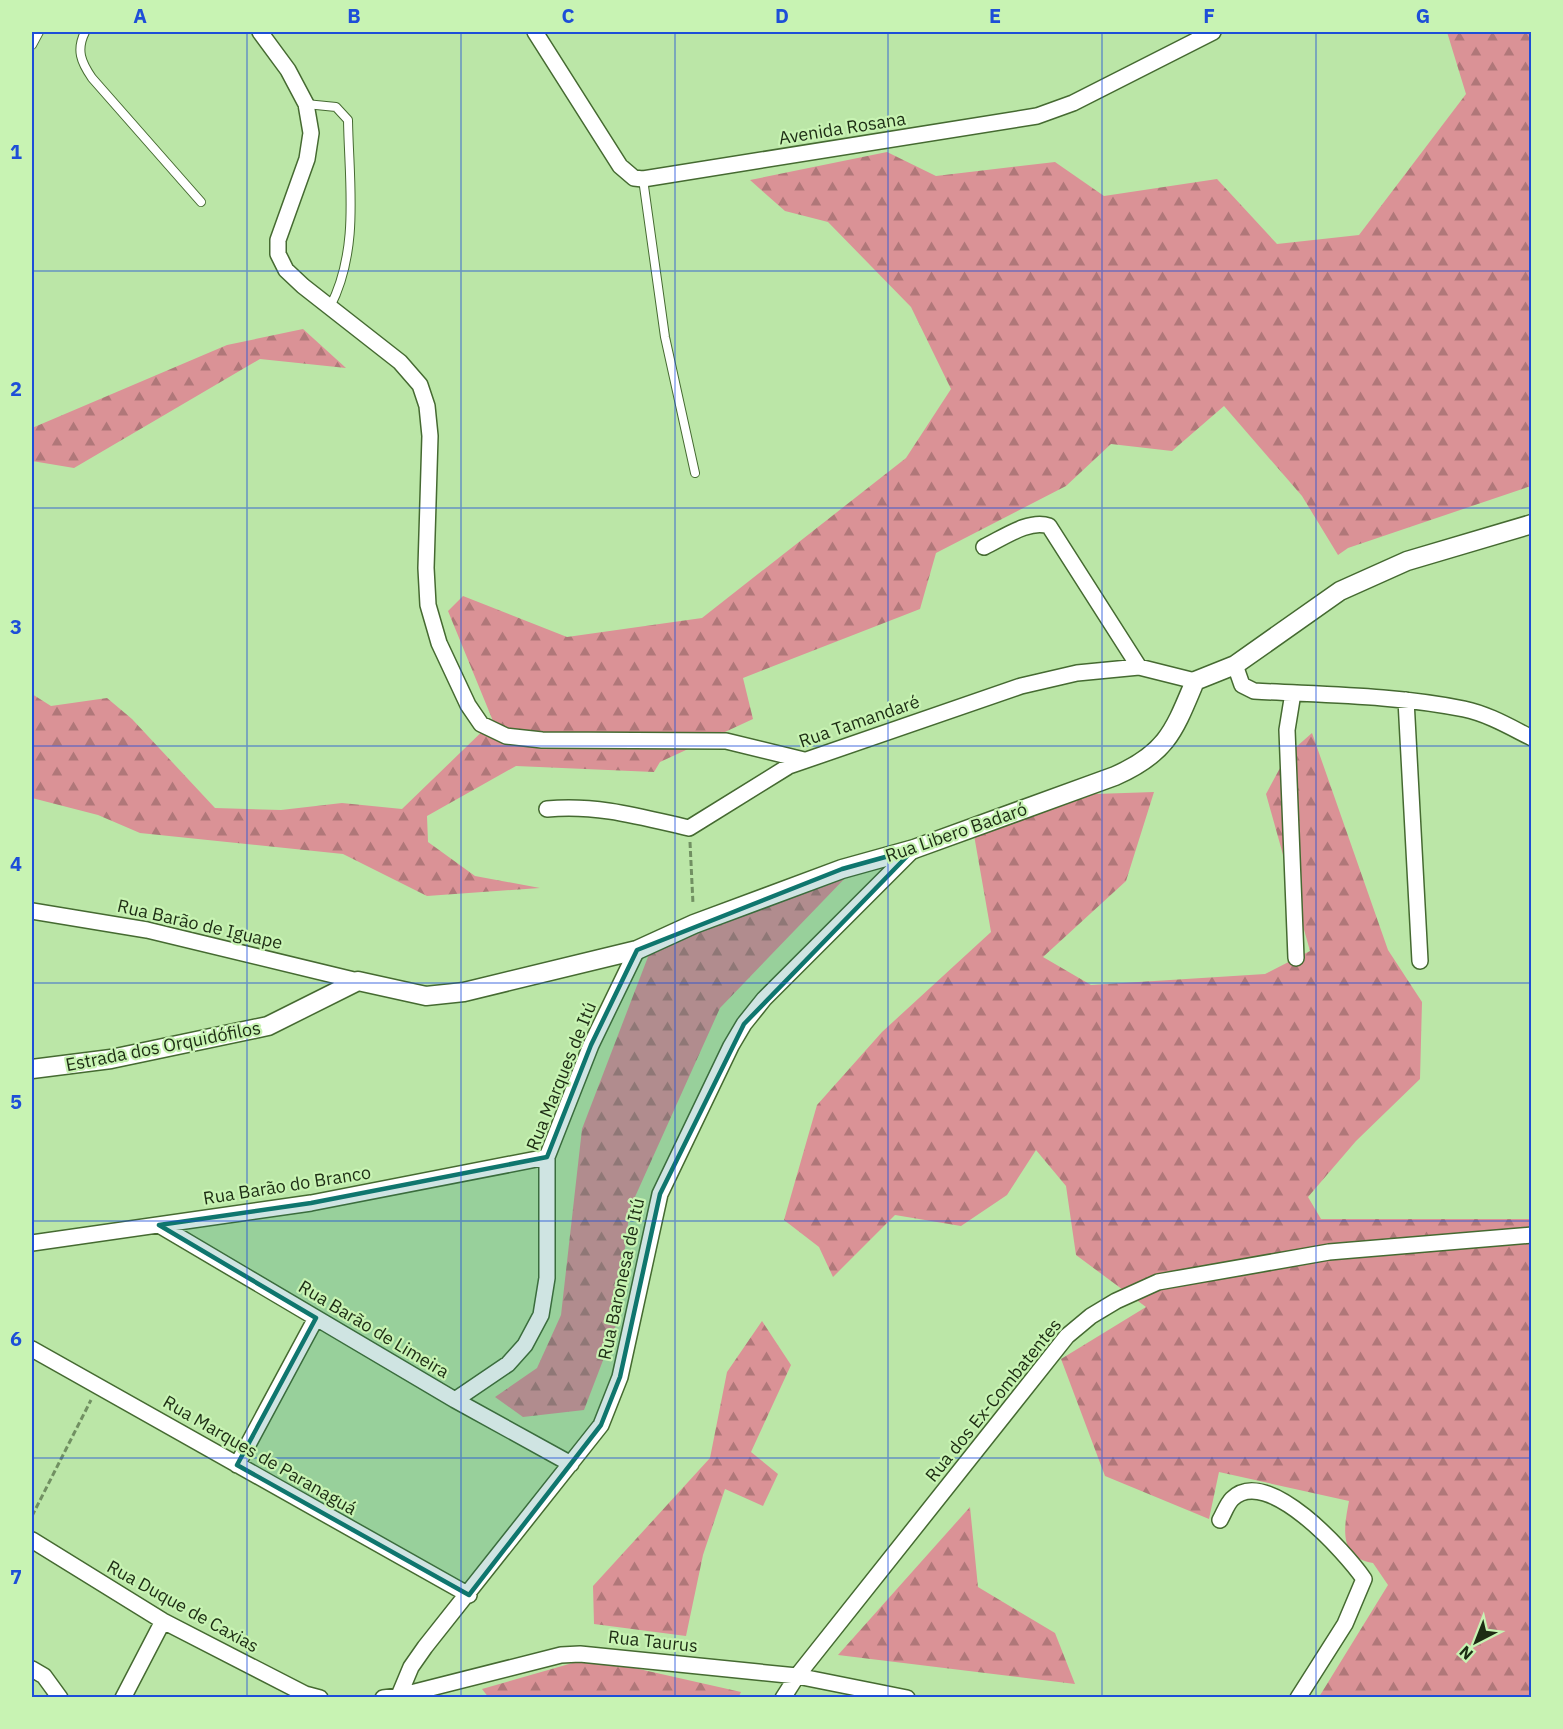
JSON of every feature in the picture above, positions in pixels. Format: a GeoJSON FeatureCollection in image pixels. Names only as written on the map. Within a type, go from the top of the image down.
{"type":"FeatureCollection","features":[{"type":"Feature","properties":{"kind":"street"},"geometry":{"type":"LineString","coordinates":[[260,32],[288,70],[306,104],[311,133],[307,159],[278,240],[278,254],[286,270],[400,362],[420,385],[427,406],[430,436],[426,568],[428,605],[440,643],[468,705],[481,724],[506,736],[542,740],[726,741],[804,760]]}},
{"type":"Feature","properties":{"kind":"street"},"geometry":{"type":"LineString","coordinates":[[535,32],[620,166],[634,178],[643,179]]}},
{"type":"Feature","properties":{"kind":"street","name":"Avenida Rosana"},"geometry":{"type":"LineString","coordinates":[[643,179],[1037,116],[1072,103],[1213,32]]}},
{"type":"Feature","properties":{"kind":"street"},"geometry":{"type":"LineString","coordinates":[[984,547],[1040,522],[1049,526],[1139,667]]}},
{"type":"Feature","properties":{"kind":"street"},"geometry":{"type":"LineString","coordinates":[[1195,681],[1235,665],[1341,591],[1407,561],[1532,524]]}},
{"type":"Feature","properties":{"kind":"street"},"geometry":{"type":"LineString","coordinates":[[1235,665],[1242,685],[1254,691],[1406,700],[1466,710],[1501,722],[1532,738]]}},
{"type":"Feature","properties":{"kind":"street","name":"Rua Tamandaré"},"geometry":{"type":"LineString","coordinates":[[689,828],[789,766],[1021,686],[1077,673],[1139,667],[1195,681]]}},
{"type":"Feature","properties":{"kind":"street","name":"Rua Libero Badaró"},"geometry":{"type":"LineString","coordinates":[[637,950],[694,924],[842,868],[914,849],[1140,765],[1174,732],[1195,681]]}},
{"type":"Feature","properties":{"kind":"street"},"geometry":{"type":"LineString","coordinates":[[1293,693],[1287,730],[1296,958]]}},
{"type":"Feature","properties":{"kind":"street"},"geometry":{"type":"LineString","coordinates":[[1406,700],[1420,961]]}},
{"type":"Feature","properties":{"kind":"street"},"geometry":{"type":"LineString","coordinates":[[547,808],[576,806],[606,809],[689,828]]}},
{"type":"Feature","properties":{"kind":"street","name":"Rua Baronesa de Itú"},"geometry":{"type":"LineString","coordinates":[[399,1697],[411,1667],[601,1425],[620,1377],[660,1194],[731,1046],[744,1024],[764,999],[914,849]]}},
{"type":"Feature","properties":{"kind":"street","name":"Rua Barão de Iguape"},"geometry":{"type":"LineString","coordinates":[[32,911],[147,930],[358,981]]}},
{"type":"Feature","properties":{"kind":"street"},"geometry":{"type":"LineString","coordinates":[[358,981],[426,996],[464,992],[637,950]]}},
{"type":"Feature","properties":{"kind":"street","name":"Rua Marques de Itú"},"geometry":{"type":"LineString","coordinates":[[455,1400],[508,1364],[525,1345],[541,1315],[548,1278],[547,1157],[591,1045],[637,950]]}},
{"type":"Feature","properties":{"kind":"street","name":"Estrada dos Orquidófilos"},"geometry":{"type":"LineString","coordinates":[[32,1069],[111,1059],[268,1026],[358,981]]}},
{"type":"Feature","properties":{"kind":"street","name":"Rua Barão do Branco"},"geometry":{"type":"LineString","coordinates":[[32,1243],[311,1203],[547,1157]]}},
{"type":"Feature","properties":{"kind":"street","name":"Rua Barão de Limeira"},"geometry":{"type":"LineString","coordinates":[[159,1225],[455,1400],[571,1464]]}},
{"type":"Feature","properties":{"kind":"street","name":"Rua dos Ex-Combatentes"},"geometry":{"type":"LineString","coordinates":[[783,1698],[797,1676],[1066,1336],[1091,1316],[1116,1301],[1158,1282],[1329,1252],[1532,1235]]}},
{"type":"Feature","properties":{"kind":"street"},"geometry":{"type":"LineString","coordinates":[[237,1465],[316,1318]]}},
{"type":"Feature","properties":{"kind":"street","name":"Rua Marques de Paranaguá"},"geometry":{"type":"LineString","coordinates":[[32,1349],[99,1384],[237,1465],[468,1595]]}},
{"type":"Feature","properties":{"kind":"street"},"geometry":{"type":"LineString","coordinates":[[1220,1520],[1233,1498],[1248,1492],[1266,1492],[1323,1530],[1364,1580],[1345,1624],[1298,1698]]}},
{"type":"Feature","properties":{"kind":"street","name":"Rua Duque de Caxias"},"geometry":{"type":"LineString","coordinates":[[32,1540],[163,1621],[305,1694],[320,1698]]}},
{"type":"Feature","properties":{"kind":"street"},"geometry":{"type":"LineString","coordinates":[[123,1698],[163,1621]]}},
{"type":"Feature","properties":{"kind":"street","name":"Rua Taurus"},"geometry":{"type":"LineString","coordinates":[[399,1697],[561,1655],[580,1654],[797,1676],[907,1698]]}},
{"type":"Feature","properties":{"kind":"street"},"geometry":{"type":"LineString","coordinates":[[32,1668],[44,1676],[60,1698]]}},
{"type":"Feature","properties":{"kind":"street"},"geometry":{"type":"LineString","coordinates":[[383,1698],[399,1697]]}},
{"type":"Feature","properties":{"kind":"lane"},"geometry":{"type":"LineString","coordinates":[[32,45],[39,32]]}},
{"type":"Feature","properties":{"kind":"lane"},"geometry":{"type":"LineString","coordinates":[[85,32],[81,40],[80,60],[92,78],[201,202]]}},
{"type":"Feature","properties":{"kind":"lane"},"geometry":{"type":"LineString","coordinates":[[306,104],[336,107],[348,120],[349,248],[346,271],[330,307]]}},
{"type":"Feature","properties":{"kind":"lane"},"geometry":{"type":"LineString","coordinates":[[643,179],[665,337],[695,473]]}},
{"type":"Feature","properties":{"kind":"path"},"geometry":{"type":"LineString","coordinates":[[689,828],[694,924]]}},
{"type":"Feature","properties":{"kind":"path"},"geometry":{"type":"LineString","coordinates":[[32,1516],[99,1384]]}},
{"type":"Feature","properties":{"kind":"highlighted area"},"geometry":{"type":"Polygon","coordinates":[[[914,849],[744,1024],[660,1194],[620,1377],[601,1425],[469,1595],[237,1465],[316,1318],[159,1225],[311,1203],[547,1157],[591,1045],[637,950],[842,869],[914,849]]]}},
{"type":"Feature","properties":{"kind":"green space"},"geometry":{"type":"Polygon","coordinates":[[[1447,32],[1531,32],[1531,486],[1348,548],[1338,555],[1302,496],[1224,406],[1172,451],[1111,444],[1066,486],[936,553],[920,609],[743,678],[753,719],[660,762],[654,772],[516,766],[427,816],[428,842],[475,876],[540,888],[427,896],[343,854],[140,833],[98,815],[32,798],[32,694],[51,706],[107,698],[132,719],[215,808],[281,810],[342,803],[402,809],[493,721],[448,611],[463,596],[567,637],[702,618],[906,458],[951,389],[911,307],[828,222],[785,211],[750,180],[887,152],[936,176],[1055,162],[1104,196],[1217,179],[1277,244],[1359,235],[1466,94],[1447,32]]]}},
{"type":"Feature","properties":{"kind":"green space"},"geometry":{"type":"Polygon","coordinates":[[[303,329],[346,368],[260,359],[74,468],[32,461],[32,428],[227,345],[303,329]]]}},
{"type":"Feature","properties":{"kind":"green space"},"geometry":{"type":"Polygon","coordinates":[[[1312,733],[1388,950],[1422,1002],[1420,1079],[1356,1141],[1308,1197],[1321,1219],[1531,1219],[1531,1697],[1319,1697],[1388,1585],[1373,1563],[1354,1555],[1349,1548],[1345,1531],[1349,1501],[1219,1472],[1209,1519],[1105,1476],[1061,1359],[1146,1307],[1076,1255],[1066,1186],[1036,1150],[1007,1195],[961,1226],[895,1215],[833,1277],[819,1247],[784,1220],[817,1105],[882,1032],[991,932],[974,835],[1095,794],[1154,792],[1126,881],[1043,957],[1091,985],[1265,974],[1310,951],[1266,794],[1287,755],[1312,733]]]}},
{"type":"Feature","properties":{"kind":"green space"},"geometry":{"type":"Polygon","coordinates":[[[849,874],[720,1008],[630,1208],[615,1329],[584,1410],[523,1417],[495,1397],[537,1368],[561,1315],[582,1129],[651,949],[849,874]]]}},
{"type":"Feature","properties":{"kind":"green space"},"geometry":{"type":"Polygon","coordinates":[[[762,1321],[791,1365],[751,1452],[778,1474],[763,1506],[725,1489],[703,1555],[686,1636],[594,1624],[593,1586],[710,1458],[727,1372],[762,1321]]]}},
{"type":"Feature","properties":{"kind":"green space"},"geometry":{"type":"Polygon","coordinates":[[[970,1507],[978,1587],[1055,1633],[1075,1684],[838,1655],[970,1507]]]}},
{"type":"Feature","properties":{"kind":"green space"},"geometry":{"type":"Polygon","coordinates":[[[590,1658],[741,1692],[738,1698],[489,1698],[482,1689],[590,1658]]]}}]}
